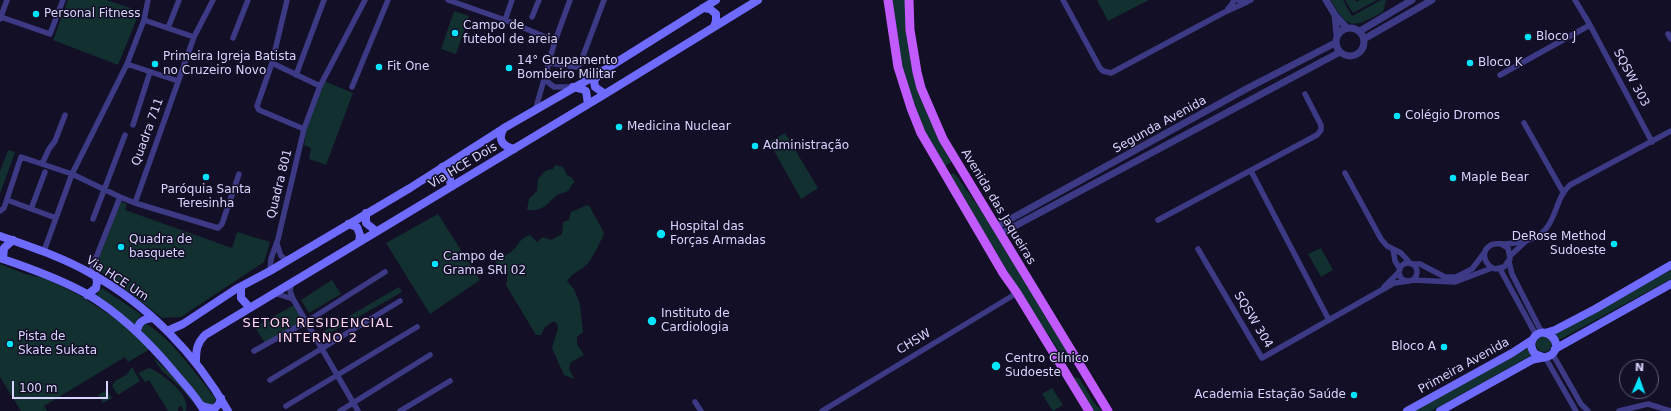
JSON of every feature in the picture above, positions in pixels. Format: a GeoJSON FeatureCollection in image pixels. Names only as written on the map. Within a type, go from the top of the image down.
{"type":"FeatureCollection","features":[{"type":"Feature","properties":{"kind":"main road","name":"Via HCE Dois"},"geometry":{"type":"LineString","coordinates":[[166,331],[183,324],[241,286],[288,261],[504,128],[598,74],[716,0]]}},
{"type":"Feature","properties":{"kind":"main road","name":"Via HCE Dois"},"geometry":{"type":"LineString","coordinates":[[196,361],[196,347],[199,340],[204,335],[605,94],[758,0]]}},
{"type":"Feature","properties":{"kind":"main road"},"geometry":{"type":"LineString","coordinates":[[888,0],[898,67],[911,108],[921,133],[1003,273],[1059,360],[1089,411]]}},
{"type":"Feature","properties":{"kind":"main road","name":"Avenida das Jaqueiras"},"geometry":{"type":"LineString","coordinates":[[909,0],[909,18],[913,54],[922,88],[943,139],[1108,411]]}},
{"type":"Feature","properties":{"kind":"main road"},"geometry":{"type":"LineString","coordinates":[[703,8],[710,9],[716,14],[714,27]]}},
{"type":"Feature","properties":{"kind":"main road"},"geometry":{"type":"LineString","coordinates":[[598,74],[594,80],[595,86],[605,94]]}},
{"type":"Feature","properties":{"kind":"main road"},"geometry":{"type":"LineString","coordinates":[[573,88],[582,88],[586,91],[588,104]]}},
{"type":"Feature","properties":{"kind":"main road"},"geometry":{"type":"LineString","coordinates":[[504,128],[500,135],[501,142],[505,146],[514,149]]}},
{"type":"Feature","properties":{"kind":"main road"},"geometry":{"type":"LineString","coordinates":[[442,167],[449,173],[451,187]]}},
{"type":"Feature","properties":{"kind":"main road"},"geometry":{"type":"LineString","coordinates":[[945,174],[950,168],[960,168]]}},
{"type":"Feature","properties":{"kind":"main road"},"geometry":{"type":"LineString","coordinates":[[366,213],[366,223],[376,231]]}},
{"type":"Feature","properties":{"kind":"main road"},"geometry":{"type":"LineString","coordinates":[[348,224],[357,227],[360,235],[359,242]]}},
{"type":"Feature","properties":{"kind":"main road","name":"Via HCE Um"},"geometry":{"type":"LineString","coordinates":[[0,236],[44,251],[93,274],[133,301],[174,337],[196,361],[228,411]]}},
{"type":"Feature","properties":{"kind":"main road"},"geometry":{"type":"LineString","coordinates":[[13,240],[4,248],[1,259],[38,272],[87,295],[137,332],[157,352],[203,408],[214,409],[219,404],[221,398]]}},
{"type":"Feature","properties":{"kind":"main road","name":"Primeira Avenida"},"geometry":{"type":"LineString","coordinates":[[1407,411],[1505,357],[1539,335],[1554,330],[1595,309],[1671,265]]}},
{"type":"Feature","properties":{"kind":"main road"},"geometry":{"type":"LineString","coordinates":[[87,295],[96,288],[97,282],[93,274]]}},
{"type":"Feature","properties":{"kind":"main road"},"geometry":{"type":"LineString","coordinates":[[1440,411],[1532,360],[1549,354],[1671,284]]}},
{"type":"Feature","properties":{"kind":"main road"},"geometry":{"type":"LineString","coordinates":[[241,286],[241,298],[250,308]]}},
{"type":"Feature","properties":{"kind":"main road"},"geometry":{"type":"LineString","coordinates":[[137,332],[139,324],[142,321],[153,318]]}},
{"type":"Feature","properties":{"kind":"main road"},"geometry":{"type":"LineString","coordinates":[[1549,334],[1555,339],[1549,354],[1537,356],[1533,351],[1531,346],[1539,335],[1549,334]]}},
{"type":"Feature","properties":{"kind":"main road"},"geometry":{"type":"LineString","coordinates":[[1059,360],[1068,360],[1074,355]]}},
{"type":"Feature","properties":{"kind":"main road"},"geometry":{"type":"LineString","coordinates":[[1072,382],[1072,374],[1083,369]]}},
{"type":"Feature","properties":{"kind":"street"},"geometry":{"type":"LineString","coordinates":[[7,0],[0,18],[50,34],[63,0]]}},
{"type":"Feature","properties":{"kind":"street"},"geometry":{"type":"LineString","coordinates":[[44,251],[72,174],[127,64],[144,20],[148,0]]}},
{"type":"Feature","properties":{"kind":"street"},"geometry":{"type":"LineString","coordinates":[[168,28],[179,0]]}},
{"type":"Feature","properties":{"kind":"street","name":"Quadra 711"},"geometry":{"type":"LineString","coordinates":[[135,203],[194,37],[213,0]]}},
{"type":"Feature","properties":{"kind":"street"},"geometry":{"type":"LineString","coordinates":[[233,38],[248,0]]}},
{"type":"Feature","properties":{"kind":"street"},"geometry":{"type":"LineString","coordinates":[[287,0],[272,63],[257,104],[257,108],[304,129]]}},
{"type":"Feature","properties":{"kind":"street"},"geometry":{"type":"LineString","coordinates":[[296,75],[324,0]]}},
{"type":"Feature","properties":{"kind":"street","name":"Quadra 801"},"geometry":{"type":"LineString","coordinates":[[270,271],[271,258],[277,244],[304,129],[320,86],[365,0]]}},
{"type":"Feature","properties":{"kind":"street"},"geometry":{"type":"LineString","coordinates":[[352,87],[388,0]]}},
{"type":"Feature","properties":{"kind":"street"},"geometry":{"type":"LineString","coordinates":[[448,0],[505,20],[555,41]]}},
{"type":"Feature","properties":{"kind":"street"},"geometry":{"type":"LineString","coordinates":[[505,20],[512,0]]}},
{"type":"Feature","properties":{"kind":"street"},"geometry":{"type":"LineString","coordinates":[[532,17],[539,0]]}},
{"type":"Feature","properties":{"kind":"street"},"geometry":{"type":"LineString","coordinates":[[535,111],[555,41],[570,0]]}},
{"type":"Feature","properties":{"kind":"street"},"geometry":{"type":"LineString","coordinates":[[549,63],[576,67],[580,64],[604,0]]}},
{"type":"Feature","properties":{"kind":"street"},"geometry":{"type":"LineString","coordinates":[[1063,0],[1100,68],[1103,71],[1111,73],[1223,13],[1249,1]]}},
{"type":"Feature","properties":{"kind":"street"},"geometry":{"type":"LineString","coordinates":[[1223,13],[1234,0]]}},
{"type":"Feature","properties":{"kind":"street"},"geometry":{"type":"LineString","coordinates":[[1238,0],[1242,2],[1249,1]]}},
{"type":"Feature","properties":{"kind":"street"},"geometry":{"type":"LineString","coordinates":[[1326,0],[1335,15],[1347,28]]}},
{"type":"Feature","properties":{"kind":"street"},"geometry":{"type":"LineString","coordinates":[[1360,31],[1412,0]]}},
{"type":"Feature","properties":{"kind":"street"},"geometry":{"type":"LineString","coordinates":[[1364,39],[1432,0]]}},
{"type":"Feature","properties":{"kind":"street","name":"SQSW 303"},"geometry":{"type":"LineString","coordinates":[[1575,0],[1590,25],[1652,142]]}},
{"type":"Feature","properties":{"kind":"street"},"geometry":{"type":"LineString","coordinates":[[1335,15],[1337,35],[1335,43],[1340,52],[1346,56],[1357,54],[1364,46],[1364,39],[1360,31],[1355,28],[1343,29],[1337,35]]}},
{"type":"Feature","properties":{"kind":"street"},"geometry":{"type":"LineString","coordinates":[[144,20],[194,37]]}},
{"type":"Feature","properties":{"kind":"street"},"geometry":{"type":"LineString","coordinates":[[1500,75],[1590,25]]}},
{"type":"Feature","properties":{"kind":"street","name":"Segunda Avenida"},"geometry":{"type":"LineString","coordinates":[[998,230],[1246,89],[1335,43]]}},
{"type":"Feature","properties":{"kind":"street","name":"Segunda Avenida"},"geometry":{"type":"LineString","coordinates":[[998,230],[1340,52]]}},
{"type":"Feature","properties":{"kind":"street"},"geometry":{"type":"LineString","coordinates":[[272,63],[320,86]]}},
{"type":"Feature","properties":{"kind":"street"},"geometry":{"type":"LineString","coordinates":[[127,64],[178,81]]}},
{"type":"Feature","properties":{"kind":"street","name":"Quadra 711"},"geometry":{"type":"LineString","coordinates":[[133,125],[150,72]]}},
{"type":"Feature","properties":{"kind":"street"},"geometry":{"type":"LineString","coordinates":[[544,79],[554,87],[573,88]]}},
{"type":"Feature","properties":{"kind":"street"},"geometry":{"type":"LineString","coordinates":[[1158,220],[1251,171],[1320,132],[1322,128],[1320,121],[1305,94]]}},
{"type":"Feature","properties":{"kind":"street"},"geometry":{"type":"LineString","coordinates":[[42,164],[49,149],[55,141],[66,115]]}},
{"type":"Feature","properties":{"kind":"street"},"geometry":{"type":"LineString","coordinates":[[1524,123],[1563,192]]}},
{"type":"Feature","properties":{"kind":"street"},"geometry":{"type":"LineString","coordinates":[[1485,252],[1486,261],[1492,268],[1500,269],[1504,267],[1527,241],[1544,231],[1548,226],[1563,192],[1570,185],[1671,131]]}},
{"type":"Feature","properties":{"kind":"street","name":"Quadra 711"},"geometry":{"type":"LineString","coordinates":[[93,219],[125,134]]}},
{"type":"Feature","properties":{"kind":"street"},"geometry":{"type":"LineString","coordinates":[[0,211],[4,208],[21,157],[72,174],[135,203],[218,228],[222,224],[239,174]]}},
{"type":"Feature","properties":{"kind":"street"},"geometry":{"type":"LineString","coordinates":[[1251,171],[1329,320]]}},
{"type":"Feature","properties":{"kind":"street"},"geometry":{"type":"LineString","coordinates":[[31,209],[45,172]]}},
{"type":"Feature","properties":{"kind":"street"},"geometry":{"type":"LineString","coordinates":[[1345,173],[1381,239],[1387,246],[1393,249],[1401,253],[1411,264],[1416,267],[1417,273],[1411,280],[1401,278],[1395,261],[1393,249]]}},
{"type":"Feature","properties":{"kind":"street"},"geometry":{"type":"LineString","coordinates":[[93,274],[120,197]]}},
{"type":"Feature","properties":{"kind":"street"},"geometry":{"type":"LineString","coordinates":[[7,200],[56,218]]}},
{"type":"Feature","properties":{"kind":"street"},"geometry":{"type":"LineString","coordinates":[[1399,271],[1406,263],[1420,264],[1445,277],[1456,277],[1472,269],[1491,245],[1527,241]]}},
{"type":"Feature","properties":{"kind":"street"},"geometry":{"type":"LineString","coordinates":[[277,244],[281,256],[288,261]]}},
{"type":"Feature","properties":{"kind":"street"},"geometry":{"type":"LineString","coordinates":[[1500,244],[1508,248],[1512,274],[1539,335]]}},
{"type":"Feature","properties":{"kind":"street","name":"SQSW 304"},"geometry":{"type":"LineString","coordinates":[[1198,249],[1262,358],[1394,283],[1411,280],[1454,282],[1492,268]]}},
{"type":"Feature","properties":{"kind":"street"},"geometry":{"type":"LineString","coordinates":[[1500,269],[1539,335]]}},
{"type":"Feature","properties":{"kind":"street","name":"SQSW 304"},"geometry":{"type":"LineString","coordinates":[[1382,291],[1399,271]]}},
{"type":"Feature","properties":{"kind":"street"},"geometry":{"type":"LineString","coordinates":[[254,351],[306,322],[386,272]]}},
{"type":"Feature","properties":{"kind":"street"},"geometry":{"type":"LineString","coordinates":[[293,282],[290,291],[293,299],[358,411]]}},
{"type":"Feature","properties":{"kind":"street"},"geometry":{"type":"LineString","coordinates":[[274,293],[293,299]]}},
{"type":"Feature","properties":{"kind":"street","name":"CHSW"},"geometry":{"type":"LineString","coordinates":[[822,411],[1017,293]]}},
{"type":"Feature","properties":{"kind":"street"},"geometry":{"type":"LineString","coordinates":[[270,380],[400,301]]}},
{"type":"Feature","properties":{"kind":"street"},"geometry":{"type":"LineString","coordinates":[[286,406],[417,327]]}},
{"type":"Feature","properties":{"kind":"street"},"geometry":{"type":"LineString","coordinates":[[1549,354],[1567,378],[1581,404],[1588,411]]}},
{"type":"Feature","properties":{"kind":"street"},"geometry":{"type":"LineString","coordinates":[[1549,354],[1560,382],[1576,411]]}},
{"type":"Feature","properties":{"kind":"street"},"geometry":{"type":"LineString","coordinates":[[340,411],[430,355]]}},
{"type":"Feature","properties":{"kind":"street"},"geometry":{"type":"LineString","coordinates":[[1560,382],[1567,378]]}},
{"type":"Feature","properties":{"kind":"street"},"geometry":{"type":"LineString","coordinates":[[400,411],[450,381]]}},
{"type":"Feature","properties":{"kind":"street"},"geometry":{"type":"LineString","coordinates":[[695,402],[701,411]]}},
{"type":"Feature","properties":{"kind":"street"},"geometry":{"type":"LineString","coordinates":[[1619,411],[1648,404],[1671,411]]}},
{"type":"Feature","properties":{"kind":"green space"},"geometry":{"type":"Polygon","coordinates":[[[68,0],[106,0],[140,11],[118,65],[53,40],[68,0]]]}},
{"type":"Feature","properties":{"kind":"green space"},"geometry":{"type":"Polygon","coordinates":[[[891,0],[906,0],[922,101],[952,162],[945,167],[922,126],[904,78],[891,0]]]}},
{"type":"Feature","properties":{"kind":"green space"},"geometry":{"type":"Polygon","coordinates":[[[1097,0],[1149,0],[1108,21],[1097,0]]]}},
{"type":"Feature","properties":{"kind":"green space"},"geometry":{"type":"Polygon","coordinates":[[[1331,0],[1343,0],[1352,16],[1381,0],[1386,0],[1383,12],[1365,21],[1352,24],[1347,22],[1342,17],[1331,0]]]}},
{"type":"Feature","properties":{"kind":"green space"},"geometry":{"type":"Polygon","coordinates":[[[1345,0],[1355,0],[1356,2],[1360,0],[1377,0],[1353,13],[1345,0]]]}},
{"type":"Feature","properties":{"kind":"green space","name":"Campo de futebol de areia"},"geometry":{"type":"Polygon","coordinates":[[[454,11],[469,16],[456,54],[441,49],[454,11]]]}},
{"type":"Feature","properties":{"kind":"green space"},"geometry":{"type":"Polygon","coordinates":[[[324,81],[353,93],[326,165],[309,159],[311,148],[304,145],[307,127],[324,81]]]}},
{"type":"Feature","properties":{"kind":"green space"},"geometry":{"type":"Polygon","coordinates":[[[785,133],[818,188],[801,199],[769,142],[785,133]]]}},
{"type":"Feature","properties":{"kind":"green space"},"geometry":{"type":"Polygon","coordinates":[[[8,150],[15,152],[0,194],[0,171],[8,150]]]}},
{"type":"Feature","properties":{"kind":"green space"},"geometry":{"type":"Polygon","coordinates":[[[556,165],[563,167],[567,175],[575,182],[569,190],[557,195],[541,209],[527,210],[529,199],[537,191],[538,179],[544,172],[550,169],[552,170],[556,165]]]}},
{"type":"Feature","properties":{"kind":"green space"},"geometry":{"type":"Polygon","coordinates":[[[953,173],[956,175],[986,217],[1069,355],[1067,359],[1063,358],[1048,334],[1038,322],[950,175],[953,173]]]}},
{"type":"Feature","properties":{"kind":"green space"},"geometry":{"type":"Polygon","coordinates":[[[119,201],[127,204],[125,210],[232,248],[237,232],[270,242],[264,262],[181,317],[162,318],[108,276],[95,269],[119,201]]]}},
{"type":"Feature","properties":{"kind":"green space"},"geometry":{"type":"Polygon","coordinates":[[[587,205],[590,207],[604,233],[589,262],[572,275],[567,281],[574,289],[580,304],[583,332],[577,337],[577,344],[584,355],[571,362],[569,368],[574,379],[564,375],[552,348],[558,328],[557,324],[554,321],[545,327],[541,335],[536,335],[506,285],[508,273],[494,261],[507,255],[523,238],[530,235],[537,242],[543,237],[551,240],[562,234],[563,222],[569,220],[571,212],[587,205]]]}},
{"type":"Feature","properties":{"kind":"green space","name":"Campo de Grama SRI 02"},"geometry":{"type":"Polygon","coordinates":[[[438,214],[480,280],[430,314],[386,243],[438,214]]]}},
{"type":"Feature","properties":{"kind":"green space"},"geometry":{"type":"Polygon","coordinates":[[[1321,248],[1333,270],[1321,277],[1308,254],[1321,248]]]}},
{"type":"Feature","properties":{"kind":"green space"},"geometry":{"type":"Polygon","coordinates":[[[0,264],[25,274],[44,278],[79,295],[115,318],[150,349],[128,362],[125,357],[44,406],[47,411],[21,411],[0,377],[0,264]]]}},
{"type":"Feature","properties":{"kind":"green space"},"geometry":{"type":"Polygon","coordinates":[[[1671,270],[1671,279],[1559,340],[1555,333],[1671,270]]]}},
{"type":"Feature","properties":{"kind":"green space"},"geometry":{"type":"Polygon","coordinates":[[[332,280],[341,294],[309,313],[301,300],[332,280]]]}},
{"type":"Feature","properties":{"kind":"green space"},"geometry":{"type":"Polygon","coordinates":[[[399,287],[402,292],[325,336],[322,332],[399,287]]]}},
{"type":"Feature","properties":{"kind":"green space"},"geometry":{"type":"Polygon","coordinates":[[[102,288],[142,315],[138,318],[161,335],[181,355],[216,399],[213,404],[208,406],[203,402],[144,333],[95,296],[102,288]]]}},
{"type":"Feature","properties":{"kind":"green space"},"geometry":{"type":"Polygon","coordinates":[[[294,305],[303,321],[265,343],[255,327],[294,305]]]}},
{"type":"Feature","properties":{"kind":"green space"},"geometry":{"type":"Polygon","coordinates":[[[1541,336],[1547,336],[1552,341],[1550,350],[1547,352],[1541,352],[1536,347],[1536,341],[1541,336]]]}},
{"type":"Feature","properties":{"kind":"green space"},"geometry":{"type":"Polygon","coordinates":[[[1530,347],[1534,354],[1431,411],[1413,411],[1530,347]]]}},
{"type":"Feature","properties":{"kind":"green space"},"geometry":{"type":"Polygon","coordinates":[[[153,357],[180,383],[193,400],[192,401],[178,385],[161,370],[153,357]]]}},
{"type":"Feature","properties":{"kind":"green space"},"geometry":{"type":"Polygon","coordinates":[[[132,367],[140,381],[118,395],[112,386],[115,381],[126,375],[132,367]]]}},
{"type":"Feature","properties":{"kind":"green space"},"geometry":{"type":"Polygon","coordinates":[[[149,368],[153,369],[178,389],[185,399],[186,411],[183,411],[181,406],[178,408],[178,411],[168,411],[149,380],[145,382],[138,373],[149,368]]]}},
{"type":"Feature","properties":{"kind":"green space"},"geometry":{"type":"Polygon","coordinates":[[[1076,377],[1080,379],[1094,403],[1102,411],[1091,411],[1074,378],[1076,377]]]}},
{"type":"Feature","properties":{"kind":"green space"},"geometry":{"type":"Polygon","coordinates":[[[1052,388],[1063,405],[1053,411],[1042,394],[1052,388]]]}},
{"type":"Feature","properties":{"kind":"green space"},"geometry":{"type":"Polygon","coordinates":[[[107,390],[112,398],[103,403],[98,395],[107,390]]]}},
{"type":"Feature","properties":{"kind":"place","name":"Personal Fitness"},"geometry":{"type":"Point","coordinates":[36,14]}},
{"type":"Feature","properties":{"kind":"place","name":"Campo de futebol de areia"},"geometry":{"type":"Point","coordinates":[455,33]}},
{"type":"Feature","properties":{"kind":"place","name":"Bloco J"},"geometry":{"type":"Point","coordinates":[1528,37]}},
{"type":"Feature","properties":{"kind":"place","name":"Bloco K"},"geometry":{"type":"Point","coordinates":[1470,63]}},
{"type":"Feature","properties":{"kind":"place","name":"Primeira Igreja Batista no Cruzeiro Novo"},"geometry":{"type":"Point","coordinates":[155,64]}},
{"type":"Feature","properties":{"kind":"place","name":"Fit One"},"geometry":{"type":"Point","coordinates":[379,67]}},
{"type":"Feature","properties":{"kind":"place","name":"14° Grupamento Bombeiro Militar"},"geometry":{"type":"Point","coordinates":[509,68]}},
{"type":"Feature","properties":{"kind":"place","name":"Colégio Dromos"},"geometry":{"type":"Point","coordinates":[1397,116]}},
{"type":"Feature","properties":{"kind":"place","name":"Medicina Nuclear"},"geometry":{"type":"Point","coordinates":[619,127]}},
{"type":"Feature","properties":{"kind":"place","name":"Administração"},"geometry":{"type":"Point","coordinates":[755,146]}},
{"type":"Feature","properties":{"kind":"place","name":"Paróquia Santa Teresinha"},"geometry":{"type":"Point","coordinates":[206,177]}},
{"type":"Feature","properties":{"kind":"place","name":"Maple Bear"},"geometry":{"type":"Point","coordinates":[1453,178]}},
{"type":"Feature","properties":{"kind":"place","name":"Hospital das Forças Armadas"},"geometry":{"type":"Point","coordinates":[661,234]}},
{"type":"Feature","properties":{"kind":"place","name":"DeRose Method Sudoeste"},"geometry":{"type":"Point","coordinates":[1614,244]}},
{"type":"Feature","properties":{"kind":"place","name":"Quadra de basquete"},"geometry":{"type":"Point","coordinates":[121,247]}},
{"type":"Feature","properties":{"kind":"place","name":"Campo de Grama SRI 02"},"geometry":{"type":"Point","coordinates":[435,264]}},
{"type":"Feature","properties":{"kind":"place","name":"Instituto de Cardiologia"},"geometry":{"type":"Point","coordinates":[652,321]}},
{"type":"Feature","properties":{"kind":"place","name":"Pista de Skate Sukata"},"geometry":{"type":"Point","coordinates":[10,344]}},
{"type":"Feature","properties":{"kind":"place","name":"Bloco A"},"geometry":{"type":"Point","coordinates":[1444,347]}},
{"type":"Feature","properties":{"kind":"place","name":"Centro Clínico Sudoeste"},"geometry":{"type":"Point","coordinates":[996,366]}},
{"type":"Feature","properties":{"kind":"place","name":"Academia Estação Saúde"},"geometry":{"type":"Point","coordinates":[1354,395]}},
{"type":"Feature","properties":{"kind":"district","name":"SETOR RESIDENCIAL INTERNO 2"},"geometry":{"type":"Point","coordinates":[318,332]}}]}
